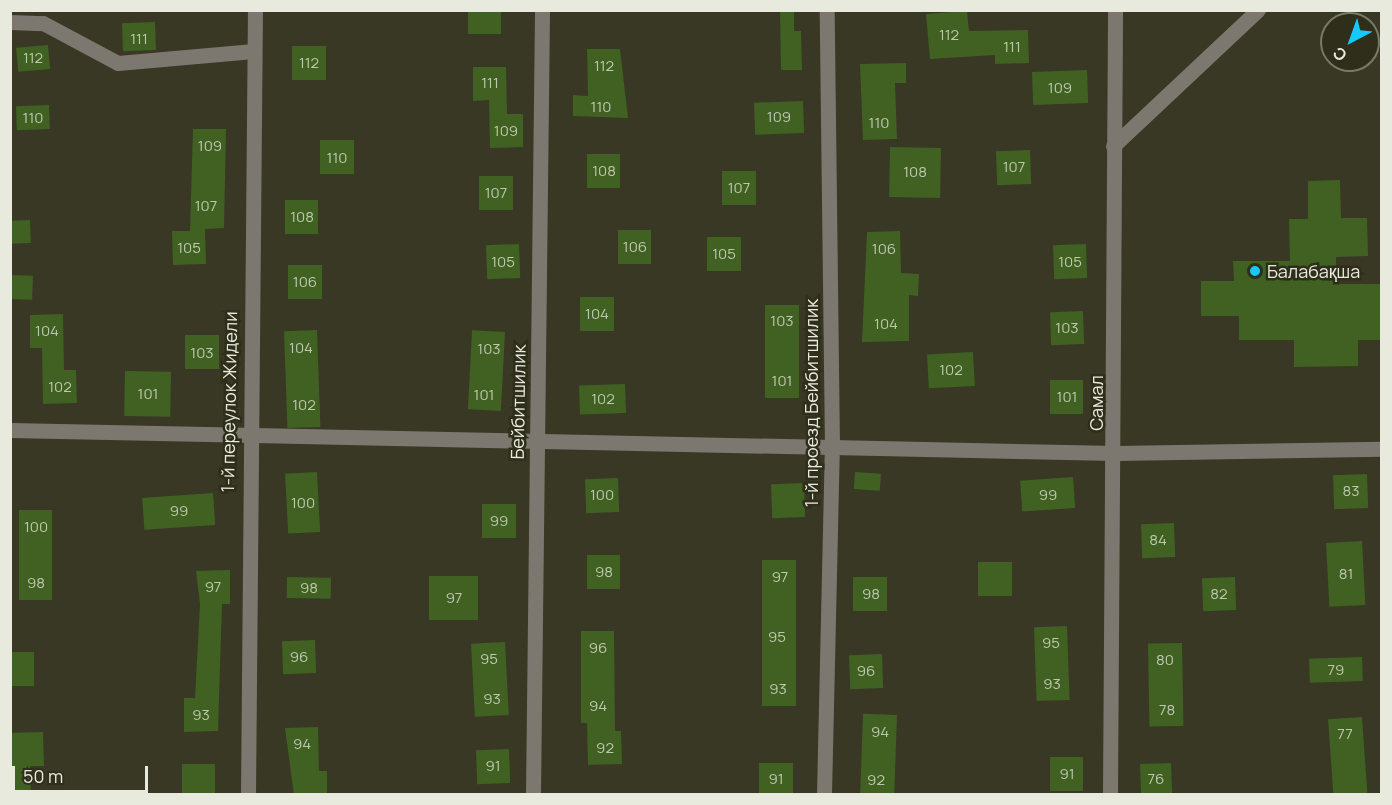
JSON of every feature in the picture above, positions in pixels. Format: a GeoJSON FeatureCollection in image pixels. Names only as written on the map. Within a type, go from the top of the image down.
{"type":"FeatureCollection","features":[{"type":"Feature","properties":{"kind":"street","name":"1-й переулок Жидели"},"geometry":{"type":"LineString","coordinates":[[248,795],[248,432],[255,10]]}},
{"type":"Feature","properties":{"kind":"street","name":"Бейбитшилик"},"geometry":{"type":"LineString","coordinates":[[533,795],[542,10]]}},
{"type":"Feature","properties":{"kind":"street","name":"1-й проезд Бейбитшилик"},"geometry":{"type":"LineString","coordinates":[[824,795],[832,447],[827,10]]}},
{"type":"Feature","properties":{"kind":"street","name":"Самал"},"geometry":{"type":"LineString","coordinates":[[1110,795],[1116,453],[1113,146],[1115,10]]}},
{"type":"Feature","properties":{"kind":"street"},"geometry":{"type":"LineString","coordinates":[[1113,146],[1258,10]]}},
{"type":"Feature","properties":{"kind":"street"},"geometry":{"type":"LineString","coordinates":[[10,22],[43,23],[118,63],[253,51]]}},
{"type":"Feature","properties":{"kind":"street"},"geometry":{"type":"LineString","coordinates":[[10,430],[538,437],[832,447],[1116,453],[1382,449]]}},
{"type":"Feature","properties":{"kind":"building"},"geometry":{"type":"Polygon","coordinates":[[[468,10],[501,10],[501,34],[468,34],[468,10]]]}},
{"type":"Feature","properties":{"kind":"building"},"geometry":{"type":"Polygon","coordinates":[[[780,10],[794,10],[794,31],[801,31],[802,70],[781,70],[780,10]]]}},
{"type":"Feature","properties":{"kind":"building"},"geometry":{"type":"Polygon","coordinates":[[[967,11],[969,31],[1028,30],[1029,63],[995,64],[995,55],[930,59],[926,14],[967,11]]]}},
{"type":"Feature","properties":{"kind":"building"},"geometry":{"type":"Polygon","coordinates":[[[155,22],[156,50],[123,51],[122,23],[155,22]]]}},
{"type":"Feature","properties":{"kind":"building"},"geometry":{"type":"Polygon","coordinates":[[[48,45],[50,69],[18,72],[16,48],[48,45]]]}},
{"type":"Feature","properties":{"kind":"building"},"geometry":{"type":"Polygon","coordinates":[[[292,46],[326,46],[326,80],[292,80],[292,46]]]}},
{"type":"Feature","properties":{"kind":"building"},"geometry":{"type":"Polygon","coordinates":[[[587,49],[620,49],[628,118],[573,116],[573,95],[588,96],[587,49]]]}},
{"type":"Feature","properties":{"kind":"building"},"geometry":{"type":"Polygon","coordinates":[[[906,63],[906,83],[895,83],[897,139],[863,140],[860,64],[906,63]]]}},
{"type":"Feature","properties":{"kind":"building"},"geometry":{"type":"Polygon","coordinates":[[[473,67],[506,67],[507,114],[523,114],[523,147],[490,148],[489,100],[473,101],[473,67]]]}},
{"type":"Feature","properties":{"kind":"building"},"geometry":{"type":"Polygon","coordinates":[[[1087,70],[1088,103],[1033,105],[1032,72],[1087,70]]]}},
{"type":"Feature","properties":{"kind":"building"},"geometry":{"type":"Polygon","coordinates":[[[803,101],[804,133],[755,135],[754,103],[803,101]]]}},
{"type":"Feature","properties":{"kind":"building"},"geometry":{"type":"Polygon","coordinates":[[[49,105],[50,129],[17,130],[16,106],[49,105]]]}},
{"type":"Feature","properties":{"kind":"building"},"geometry":{"type":"Polygon","coordinates":[[[193,129],[226,129],[224,228],[205,229],[206,264],[173,265],[172,231],[190,231],[193,129]]]}},
{"type":"Feature","properties":{"kind":"building"},"geometry":{"type":"Polygon","coordinates":[[[320,140],[354,140],[354,174],[320,174],[320,140]]]}},
{"type":"Feature","properties":{"kind":"building"},"geometry":{"type":"Polygon","coordinates":[[[890,147],[941,148],[940,198],[889,197],[890,147]]]}},
{"type":"Feature","properties":{"kind":"building"},"geometry":{"type":"Polygon","coordinates":[[[1030,150],[1031,184],[997,185],[996,151],[1030,150]]]}},
{"type":"Feature","properties":{"kind":"building"},"geometry":{"type":"Polygon","coordinates":[[[587,154],[620,154],[620,188],[587,188],[587,154]]]}},
{"type":"Feature","properties":{"kind":"building"},"geometry":{"type":"Polygon","coordinates":[[[722,171],[756,171],[756,205],[722,205],[722,171]]]}},
{"type":"Feature","properties":{"kind":"building"},"geometry":{"type":"Polygon","coordinates":[[[479,176],[513,176],[513,210],[479,210],[479,176]]]}},
{"type":"Feature","properties":{"kind":"building","name":"Балабақша"},"geometry":{"type":"Polygon","coordinates":[[[1340,180],[1341,218],[1367,218],[1368,256],[1336,257],[1336,284],[1382,284],[1382,340],[1358,340],[1358,366],[1294,367],[1294,340],[1239,340],[1239,316],[1201,316],[1201,281],[1234,281],[1233,261],[1290,261],[1289,219],[1308,219],[1308,181],[1340,180]]]}},
{"type":"Feature","properties":{"kind":"building"},"geometry":{"type":"Polygon","coordinates":[[[285,200],[318,200],[318,234],[285,234],[285,200]]]}},
{"type":"Feature","properties":{"kind":"building"},"geometry":{"type":"Polygon","coordinates":[[[30,220],[31,243],[11,244],[10,221],[30,220]]]}},
{"type":"Feature","properties":{"kind":"building"},"geometry":{"type":"Polygon","coordinates":[[[618,230],[651,230],[651,264],[618,264],[618,230]]]}},
{"type":"Feature","properties":{"kind":"building"},"geometry":{"type":"Polygon","coordinates":[[[900,231],[901,273],[919,274],[918,296],[909,295],[909,341],[862,342],[867,232],[900,231]]]}},
{"type":"Feature","properties":{"kind":"building"},"geometry":{"type":"Polygon","coordinates":[[[707,237],[741,237],[741,271],[707,271],[707,237]]]}},
{"type":"Feature","properties":{"kind":"building"},"geometry":{"type":"Polygon","coordinates":[[[519,244],[520,278],[487,279],[486,245],[519,244]]]}},
{"type":"Feature","properties":{"kind":"building"},"geometry":{"type":"Polygon","coordinates":[[[1086,244],[1087,278],[1054,279],[1053,245],[1086,244]]]}},
{"type":"Feature","properties":{"kind":"building"},"geometry":{"type":"Polygon","coordinates":[[[288,265],[322,265],[322,299],[288,299],[288,265]]]}},
{"type":"Feature","properties":{"kind":"building"},"geometry":{"type":"Polygon","coordinates":[[[10,275],[33,276],[32,300],[10,299],[10,275]]]}},
{"type":"Feature","properties":{"kind":"building"},"geometry":{"type":"Polygon","coordinates":[[[580,297],[614,297],[614,331],[580,331],[580,297]]]}},
{"type":"Feature","properties":{"kind":"building"},"geometry":{"type":"Polygon","coordinates":[[[765,305],[799,305],[799,398],[765,398],[765,305]]]}},
{"type":"Feature","properties":{"kind":"building"},"geometry":{"type":"Polygon","coordinates":[[[1083,311],[1084,344],[1051,345],[1050,312],[1083,311]]]}},
{"type":"Feature","properties":{"kind":"building"},"geometry":{"type":"Polygon","coordinates":[[[63,314],[64,370],[76,370],[77,403],[43,404],[42,348],[30,348],[30,315],[63,314]]]}},
{"type":"Feature","properties":{"kind":"building"},"geometry":{"type":"Polygon","coordinates":[[[317,330],[320,427],[287,428],[284,331],[317,330]]]}},
{"type":"Feature","properties":{"kind":"building"},"geometry":{"type":"Polygon","coordinates":[[[472,330],[505,332],[501,411],[468,409],[472,330]]]}},
{"type":"Feature","properties":{"kind":"building"},"geometry":{"type":"Polygon","coordinates":[[[185,335],[219,335],[219,369],[185,369],[185,335]]]}},
{"type":"Feature","properties":{"kind":"building"},"geometry":{"type":"Polygon","coordinates":[[[973,352],[975,386],[929,388],[927,354],[973,352]]]}},
{"type":"Feature","properties":{"kind":"building"},"geometry":{"type":"Polygon","coordinates":[[[125,371],[171,372],[170,417],[124,416],[125,371]]]}},
{"type":"Feature","properties":{"kind":"building"},"geometry":{"type":"Polygon","coordinates":[[[1050,380],[1083,380],[1083,414],[1050,414],[1050,380]]]}},
{"type":"Feature","properties":{"kind":"building"},"geometry":{"type":"Polygon","coordinates":[[[625,384],[626,413],[580,415],[579,386],[625,384]]]}},
{"type":"Feature","properties":{"kind":"building"},"geometry":{"type":"Polygon","coordinates":[[[317,472],[320,532],[288,534],[285,474],[317,472]]]}},
{"type":"Feature","properties":{"kind":"building"},"geometry":{"type":"Polygon","coordinates":[[[855,472],[881,474],[880,491],[854,489],[855,472]]]}},
{"type":"Feature","properties":{"kind":"building"},"geometry":{"type":"Polygon","coordinates":[[[1367,474],[1368,508],[1334,509],[1333,475],[1367,474]]]}},
{"type":"Feature","properties":{"kind":"building"},"geometry":{"type":"Polygon","coordinates":[[[1073,477],[1075,508],[1022,512],[1020,481],[1073,477]]]}},
{"type":"Feature","properties":{"kind":"building"},"geometry":{"type":"Polygon","coordinates":[[[618,478],[619,512],[586,513],[585,479],[618,478]]]}},
{"type":"Feature","properties":{"kind":"building"},"geometry":{"type":"Polygon","coordinates":[[[804,483],[805,517],[772,518],[771,484],[804,483]]]}},
{"type":"Feature","properties":{"kind":"building"},"geometry":{"type":"Polygon","coordinates":[[[213,493],[215,525],[144,530],[142,498],[213,493]]]}},
{"type":"Feature","properties":{"kind":"building"},"geometry":{"type":"Polygon","coordinates":[[[482,504],[516,504],[516,538],[482,538],[482,504]]]}},
{"type":"Feature","properties":{"kind":"building"},"geometry":{"type":"Polygon","coordinates":[[[19,510],[52,510],[52,600],[19,600],[19,510]]]}},
{"type":"Feature","properties":{"kind":"building"},"geometry":{"type":"Polygon","coordinates":[[[1174,523],[1175,557],[1142,558],[1141,524],[1174,523]]]}},
{"type":"Feature","properties":{"kind":"building"},"geometry":{"type":"Polygon","coordinates":[[[1362,541],[1365,605],[1329,607],[1326,543],[1362,541]]]}},
{"type":"Feature","properties":{"kind":"building"},"geometry":{"type":"Polygon","coordinates":[[[587,555],[620,555],[620,589],[587,589],[587,555]]]}},
{"type":"Feature","properties":{"kind":"building"},"geometry":{"type":"Polygon","coordinates":[[[762,560],[796,560],[796,706],[762,706],[762,560]]]}},
{"type":"Feature","properties":{"kind":"building"},"geometry":{"type":"Polygon","coordinates":[[[978,562],[1012,562],[1012,596],[978,596],[978,562]]]}},
{"type":"Feature","properties":{"kind":"building"},"geometry":{"type":"Polygon","coordinates":[[[230,570],[230,604],[222,604],[218,731],[184,732],[184,698],[195,698],[200,604],[196,571],[230,570]]]}},
{"type":"Feature","properties":{"kind":"building"},"geometry":{"type":"Polygon","coordinates":[[[429,576],[478,576],[478,620],[429,620],[429,576]]]}},
{"type":"Feature","properties":{"kind":"building"},"geometry":{"type":"Polygon","coordinates":[[[287,577],[331,578],[331,599],[287,598],[287,577]]]}},
{"type":"Feature","properties":{"kind":"building"},"geometry":{"type":"Polygon","coordinates":[[[853,577],[887,577],[887,611],[853,611],[853,577]]]}},
{"type":"Feature","properties":{"kind":"building"},"geometry":{"type":"Polygon","coordinates":[[[1235,577],[1236,610],[1203,611],[1202,578],[1235,577]]]}},
{"type":"Feature","properties":{"kind":"building"},"geometry":{"type":"Polygon","coordinates":[[[1067,626],[1070,700],[1037,701],[1034,627],[1067,626]]]}},
{"type":"Feature","properties":{"kind":"building"},"geometry":{"type":"Polygon","coordinates":[[[581,631],[614,631],[615,731],[621,731],[622,764],[588,765],[587,723],[581,723],[581,631]]]}},
{"type":"Feature","properties":{"kind":"building"},"geometry":{"type":"Polygon","coordinates":[[[315,640],[316,673],[283,674],[282,641],[315,640]]]}},
{"type":"Feature","properties":{"kind":"building"},"geometry":{"type":"Polygon","coordinates":[[[505,642],[509,715],[475,717],[471,644],[505,642]]]}},
{"type":"Feature","properties":{"kind":"building"},"geometry":{"type":"Polygon","coordinates":[[[1182,643],[1183,726],[1149,727],[1148,644],[1182,643]]]}},
{"type":"Feature","properties":{"kind":"building"},"geometry":{"type":"Polygon","coordinates":[[[10,652],[34,652],[34,686],[10,686],[10,652]]]}},
{"type":"Feature","properties":{"kind":"building"},"geometry":{"type":"Polygon","coordinates":[[[882,654],[883,688],[850,689],[849,655],[882,654]]]}},
{"type":"Feature","properties":{"kind":"building"},"geometry":{"type":"Polygon","coordinates":[[[1362,657],[1363,681],[1310,683],[1309,659],[1362,657]]]}},
{"type":"Feature","properties":{"kind":"building"},"geometry":{"type":"Polygon","coordinates":[[[863,714],[897,715],[894,794],[860,794],[863,714]]]}},
{"type":"Feature","properties":{"kind":"building"},"geometry":{"type":"Polygon","coordinates":[[[1362,717],[1367,794],[1333,794],[1328,719],[1362,717]]]}},
{"type":"Feature","properties":{"kind":"building"},"geometry":{"type":"Polygon","coordinates":[[[318,727],[319,771],[327,771],[327,795],[294,795],[285,728],[318,727]]]}},
{"type":"Feature","properties":{"kind":"building"},"geometry":{"type":"Polygon","coordinates":[[[43,732],[44,766],[30,766],[31,795],[11,795],[10,733],[43,732]]]}},
{"type":"Feature","properties":{"kind":"building"},"geometry":{"type":"Polygon","coordinates":[[[509,749],[510,783],[477,784],[476,750],[509,749]]]}},
{"type":"Feature","properties":{"kind":"building"},"geometry":{"type":"Polygon","coordinates":[[[1050,757],[1083,757],[1083,791],[1050,791],[1050,757]]]}},
{"type":"Feature","properties":{"kind":"building"},"geometry":{"type":"Polygon","coordinates":[[[759,763],[793,763],[793,794],[759,794],[759,763]]]}},
{"type":"Feature","properties":{"kind":"building"},"geometry":{"type":"Polygon","coordinates":[[[1171,763],[1172,794],[1141,794],[1140,764],[1171,763]]]}},
{"type":"Feature","properties":{"kind":"building"},"geometry":{"type":"Polygon","coordinates":[[[182,764],[215,764],[215,794],[182,794],[182,764]]]}},
{"type":"Feature","properties":{"kind":"place","name":"Балабақша"},"geometry":{"type":"Point","coordinates":[1255,271]}}]}
